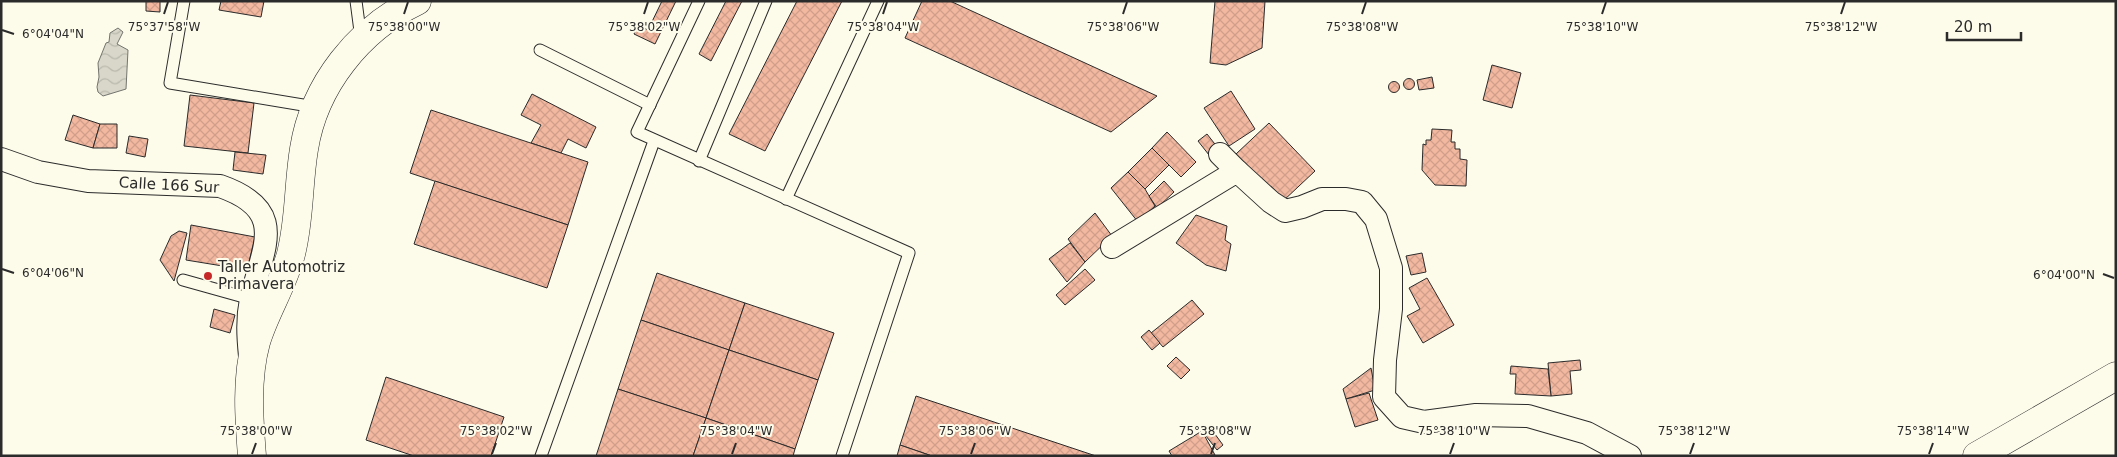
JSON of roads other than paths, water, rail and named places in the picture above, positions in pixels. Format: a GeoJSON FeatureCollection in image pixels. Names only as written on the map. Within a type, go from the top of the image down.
{"type":"FeatureCollection","features":[{"type":"Feature","properties":{"kind":"main road"},"geometry":{"type":"LineString","coordinates":[[252,456],[249,418],[252,368],[256,343],[268,311],[282,282],[297,232],[304,150],[315,107],[326,84],[361,40],[417,1]]}},
{"type":"Feature","properties":{"kind":"main road"},"geometry":{"type":"LineString","coordinates":[[1977,456],[2116,376]]}},
{"type":"Feature","properties":{"kind":"street"},"geometry":{"type":"LineString","coordinates":[[1220,154],[1271,202],[1285,211],[1322,199],[1346,199],[1362,202],[1376,219],[1392,268],[1391,309],[1385,360],[1384,397],[1402,417],[1424,422],[1476,415],[1528,416],[1587,433],[1630,456]]}},
{"type":"Feature","properties":{"kind":"street","name":"Calle 166 Sur"},"geometry":{"type":"LineString","coordinates":[[1,159],[38,172],[88,181],[220,186],[240,193],[256,204],[266,224],[265,246],[251,299],[247,325],[252,368]]}},
{"type":"Feature","properties":{"kind":"street"},"geometry":{"type":"LineString","coordinates":[[1112,247],[1236,171]]}},
{"type":"Feature","properties":{"kind":"lane"},"geometry":{"type":"LineString","coordinates":[[184,1],[170,83],[315,107]]}},
{"type":"Feature","properties":{"kind":"lane"},"geometry":{"type":"LineString","coordinates":[[356,1],[361,40]]}},
{"type":"Feature","properties":{"kind":"lane"},"geometry":{"type":"LineString","coordinates":[[700,1],[637,132],[909,253],[842,456]]}},
{"type":"Feature","properties":{"kind":"lane"},"geometry":{"type":"LineString","coordinates":[[699,161],[766,1]]}},
{"type":"Feature","properties":{"kind":"lane"},"geometry":{"type":"LineString","coordinates":[[786,199],[878,1]]}},
{"type":"Feature","properties":{"kind":"lane"},"geometry":{"type":"LineString","coordinates":[[540,50],[650,104]]}},
{"type":"Feature","properties":{"kind":"lane"},"geometry":{"type":"LineString","coordinates":[[541,456],[654,141]]}},
{"type":"Feature","properties":{"kind":"lane"},"geometry":{"type":"LineString","coordinates":[[182,280],[251,299]]}},
{"type":"Feature","properties":{"kind":"water"},"geometry":{"type":"Polygon","coordinates":[[[118,28],[123,32],[117,44],[128,50],[126,89],[103,96],[98,92],[97,87],[99,77],[98,63],[106,43],[109,42],[110,33],[118,28]]]}},
{"type":"Feature","properties":{"kind":"place","name":"Taller Automotriz Primavera"},"geometry":{"type":"Point","coordinates":[208,276]}}]}
